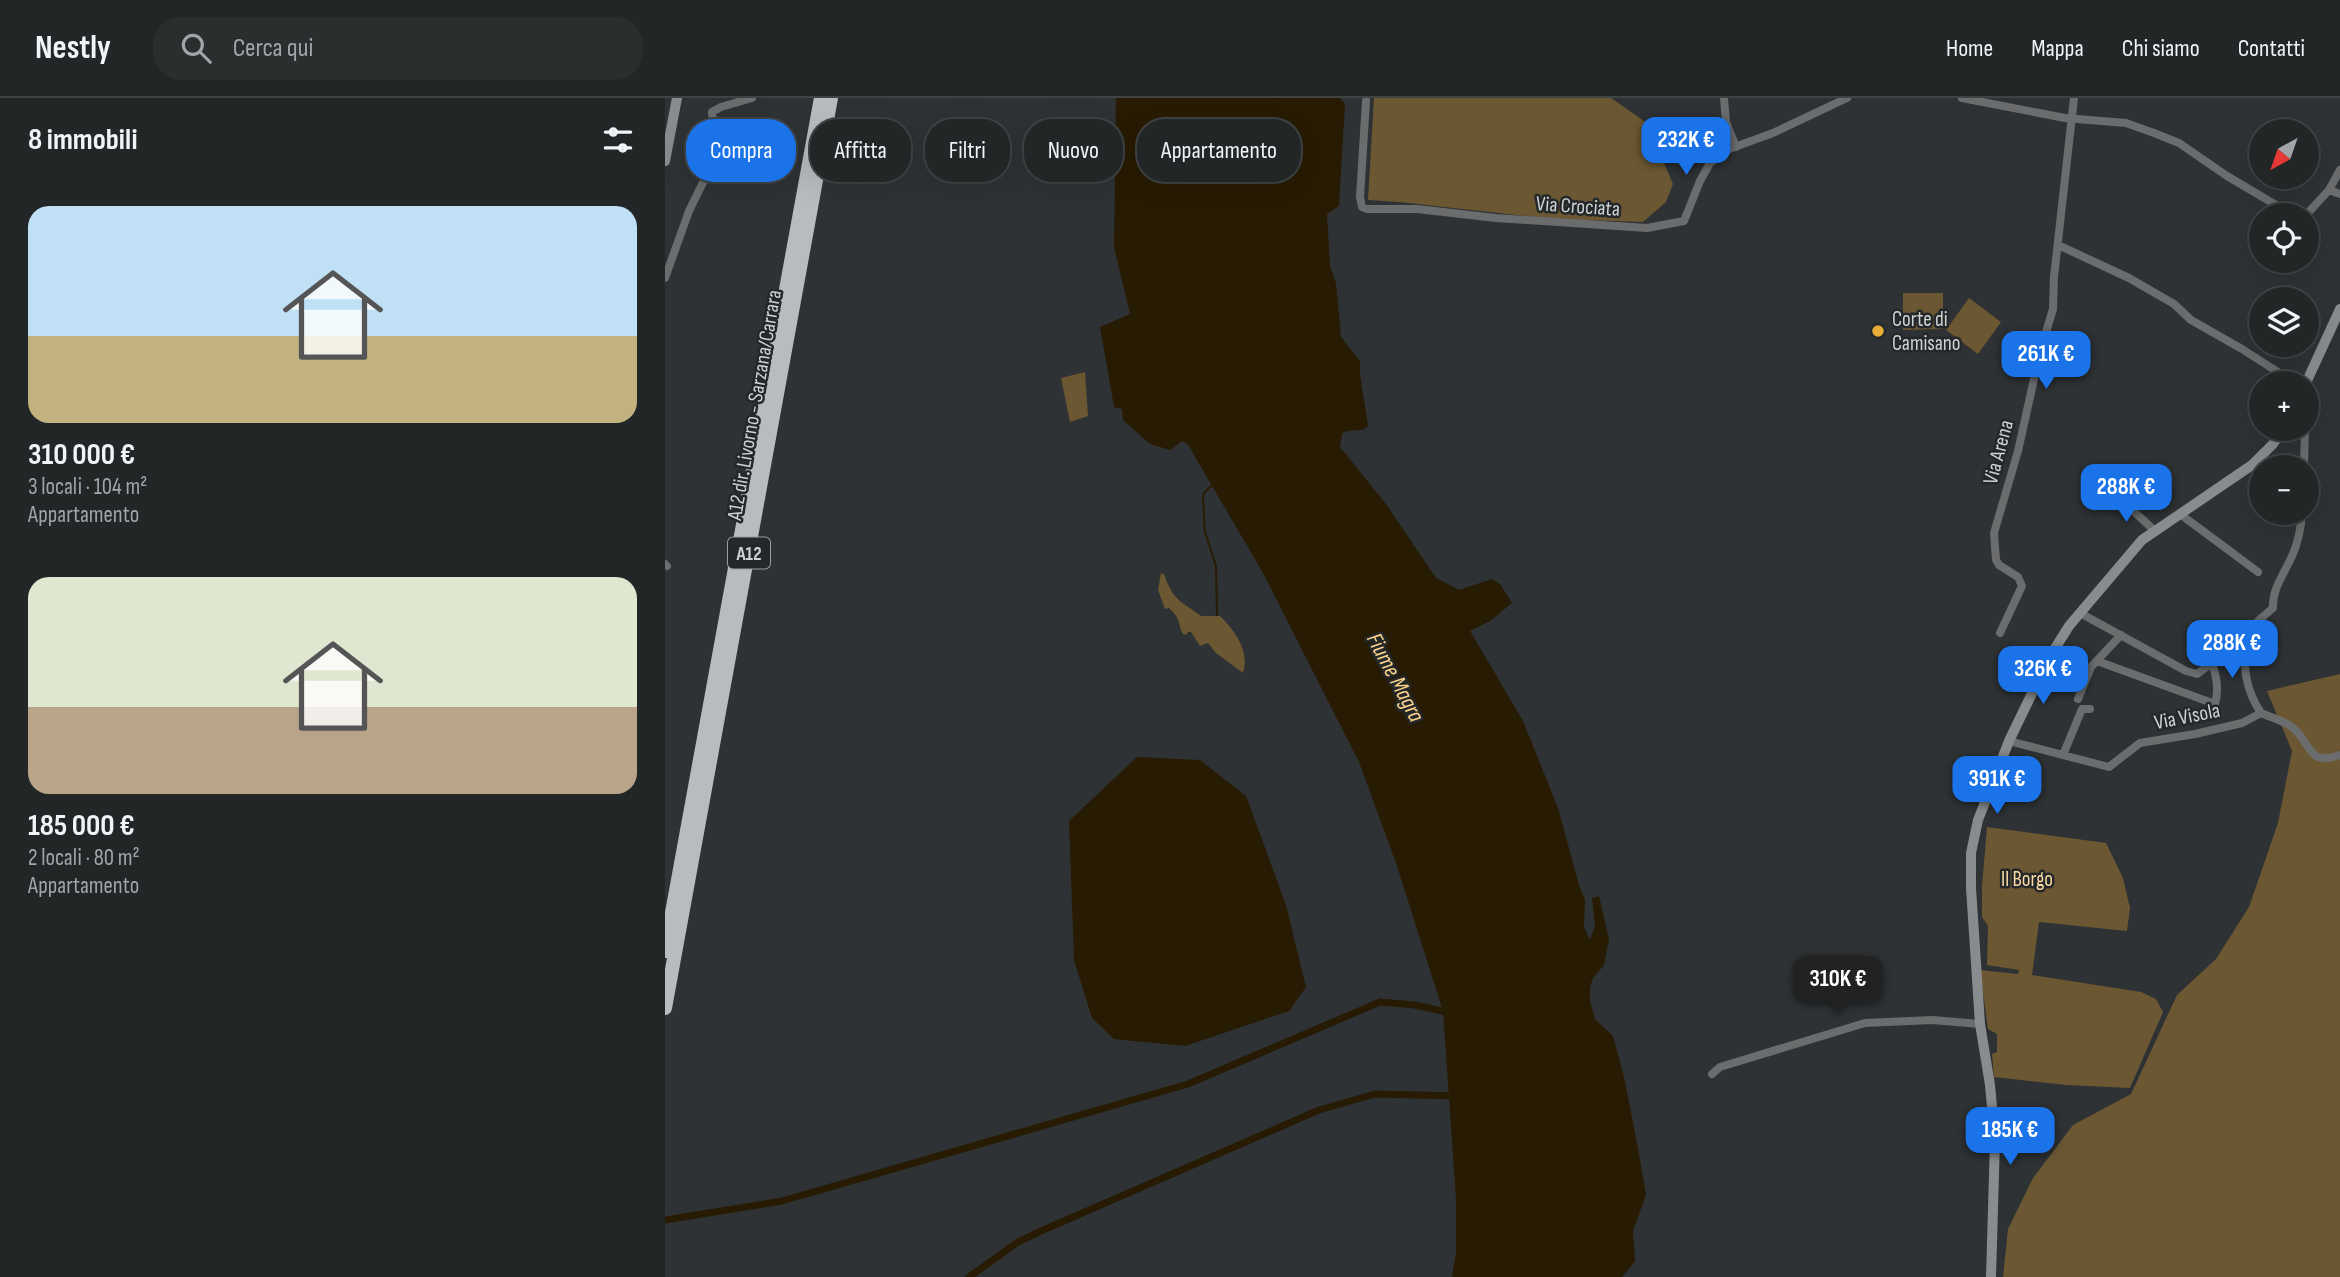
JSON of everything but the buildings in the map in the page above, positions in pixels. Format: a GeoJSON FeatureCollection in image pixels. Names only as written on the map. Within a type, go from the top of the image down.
{"type":"FeatureCollection","features":[{"type":"Feature","properties":{"kind":"highway","name":"A12"},"geometry":{"type":"LineString","coordinates":[[665,951],[821,98]]}},
{"type":"Feature","properties":{"kind":"highway","name":"A12 dir. Livorno - Sarzana/Carrara"},"geometry":{"type":"LineString","coordinates":[[665,1008],[831,98]]}},
{"type":"Feature","properties":{"kind":"main road"},"geometry":{"type":"LineString","coordinates":[[665,161],[677,98]]}},
{"type":"Feature","properties":{"kind":"main road"},"geometry":{"type":"LineString","coordinates":[[2312,371],[2340,309]]}},
{"type":"Feature","properties":{"kind":"main road"},"geometry":{"type":"LineString","coordinates":[[1991,1277],[1995,1140],[1974,960],[1971,853],[1979,820],[2009,741],[2055,648],[2080,612],[2136,546],[2154,530],[2252,465],[2275,441]]}},
{"type":"Feature","properties":{"kind":"street"},"geometry":{"type":"LineString","coordinates":[[665,278],[689,211],[717,154],[712,112],[752,98]]}},
{"type":"Feature","properties":{"kind":"street"},"geometry":{"type":"LineString","coordinates":[[1724,98],[1726,122],[1736,146]]}},
{"type":"Feature","properties":{"kind":"street","name":"Via Crociata"},"geometry":{"type":"LineString","coordinates":[[1366,100],[1360,197],[1362,207],[1417,209],[1496,218],[1647,229],[1684,220],[1710,163],[1736,146],[1773,133],[1847,98]]}},
{"type":"Feature","properties":{"kind":"street"},"geometry":{"type":"LineString","coordinates":[[1962,98],[2072,119],[2126,123],[2179,143],[2274,203]]}},
{"type":"Feature","properties":{"kind":"street","name":"Via Arena"},"geometry":{"type":"LineString","coordinates":[[2000,633],[2022,586],[2018,577],[1999,565],[1996,560],[1994,533],[2018,451],[2040,352],[2053,309],[2074,98]]}},
{"type":"Feature","properties":{"kind":"street"},"geometry":{"type":"LineString","coordinates":[[2317,203],[2329,190],[2340,170]]}},
{"type":"Feature","properties":{"kind":"street"},"geometry":{"type":"LineString","coordinates":[[2329,190],[2340,194]]}},
{"type":"Feature","properties":{"kind":"street"},"geometry":{"type":"LineString","coordinates":[[2058,245],[2129,278],[2174,304],[2191,320],[2276,371]]}},
{"type":"Feature","properties":{"kind":"street"},"geometry":{"type":"LineString","coordinates":[[2117,496],[2154,530]]}},
{"type":"Feature","properties":{"kind":"street"},"geometry":{"type":"LineString","coordinates":[[2180,514],[2258,572]]}},
{"type":"Feature","properties":{"kind":"street"},"geometry":{"type":"LineString","coordinates":[[2212,664],[2245,638],[2273,608],[2272,598],[2293,555],[2301,525]]}},
{"type":"Feature","properties":{"kind":"street","name":"Via Visola"},"geometry":{"type":"LineString","coordinates":[[2080,612],[2186,671],[2197,674],[2212,664],[2216,676],[2215,704],[2097,661]]}},
{"type":"Feature","properties":{"kind":"street"},"geometry":{"type":"LineString","coordinates":[[2078,699],[2091,667],[2121,635]]}},
{"type":"Feature","properties":{"kind":"street","name":"Via Visola"},"geometry":{"type":"LineString","coordinates":[[2009,741],[2109,767],[2140,743],[2242,723],[2261,713],[2247,688],[2245,638]]}},
{"type":"Feature","properties":{"kind":"street"},"geometry":{"type":"LineString","coordinates":[[2063,755],[2082,709],[2090,709]]}},
{"type":"Feature","properties":{"kind":"street"},"geometry":{"type":"LineString","coordinates":[[2261,713],[2293,727],[2315,757],[2326,761],[2340,755]]}},
{"type":"Feature","properties":{"kind":"street"},"geometry":{"type":"LineString","coordinates":[[1712,1074],[1720,1067],[1865,1023],[1932,1020],[1980,1024]]}},
{"type":"Feature","properties":{"kind":"green space"},"geometry":{"type":"Polygon","coordinates":[[[1374,98],[1611,98],[1647,123],[1673,184],[1666,202],[1643,222],[1554,219],[1368,200],[1374,98]]]}},
{"type":"Feature","properties":{"kind":"green space"},"geometry":{"type":"Polygon","coordinates":[[[1903,293],[1943,293],[1943,329],[1903,330],[1903,293]]]}},
{"type":"Feature","properties":{"kind":"green space"},"geometry":{"type":"Polygon","coordinates":[[[1969,298],[2001,322],[1978,354],[1946,330],[1969,298]]]}},
{"type":"Feature","properties":{"kind":"green space"},"geometry":{"type":"Polygon","coordinates":[[[1085,372],[1088,416],[1070,422],[1061,378],[1085,372]]]}},
{"type":"Feature","properties":{"kind":"green space"},"geometry":{"type":"Polygon","coordinates":[[[1161,573],[1174,595],[1183,603],[1201,616],[1220,616],[1231,628],[1243,649],[1243,673],[1216,653],[1208,643],[1200,646],[1191,632],[1183,634],[1176,616],[1169,608],[1165,609],[1158,590],[1161,573]]]}},
{"type":"Feature","properties":{"kind":"green space"},"geometry":{"type":"Polygon","coordinates":[[[2340,674],[2340,1277],[2003,1277],[2008,1229],[2033,1178],[2073,1125],[2131,1094],[2177,995],[2216,959],[2249,907],[2278,823],[2292,751],[2267,691],[2340,674]]]}},
{"type":"Feature","properties":{"kind":"green space","name":"Il Borgo"},"geometry":{"type":"Polygon","coordinates":[[[1987,827],[2106,843],[2123,878],[2130,908],[2127,931],[2039,922],[2032,975],[2141,992],[2156,999],[2163,1012],[2130,1088],[2066,1085],[1994,1077],[1992,1054],[1997,1052],[1997,1034],[1988,1029],[1980,970],[2018,974],[2019,970],[1987,965],[1988,926],[1982,917],[1982,886],[1987,827]]]}},
{"type":"Feature","properties":{"kind":"water","name":"Fiume Magra"},"geometry":{"type":"Polygon","coordinates":[[[1116,98],[1340,98],[1345,104],[1339,206],[1327,214],[1330,266],[1336,283],[1341,337],[1360,361],[1368,426],[1342,434],[1340,447],[1386,504],[1436,578],[1459,590],[1492,579],[1500,584],[1512,603],[1490,621],[1470,631],[1523,721],[1558,808],[1585,900],[1584,927],[1590,940],[1595,926],[1592,898],[1599,896],[1609,939],[1604,965],[1593,978],[1590,987],[1590,1001],[1595,1019],[1613,1036],[1624,1077],[1646,1195],[1633,1231],[1635,1261],[1622,1277],[1452,1277],[1456,1252],[1456,1199],[1443,1011],[1396,863],[1359,762],[1263,573],[1187,443],[1182,441],[1170,450],[1150,444],[1123,420],[1122,409],[1114,407],[1100,327],[1130,314],[1114,247],[1115,182],[1123,182],[1123,119],[1116,119],[1116,98]]]}},
{"type":"Feature","properties":{"kind":"water"},"geometry":{"type":"Polygon","coordinates":[[[1137,757],[1200,760],[1246,796],[1286,905],[1306,987],[1289,1011],[1185,1046],[1114,1039],[1092,1018],[1074,960],[1069,821],[1137,757]]]}},
{"type":"Feature","properties":{"kind":"waterway"},"geometry":{"type":"LineString","coordinates":[[1211,486],[1204,493],[1203,499],[1205,532],[1216,566],[1217,615]]}},
{"type":"Feature","properties":{"kind":"waterway"},"geometry":{"type":"LineString","coordinates":[[665,1220],[782,1201],[1188,1084],[1380,1002],[1415,1005],[1451,1013]]}},
{"type":"Feature","properties":{"kind":"waterway"},"geometry":{"type":"LineString","coordinates":[[969,1277],[1018,1242],[1041,1231],[1319,1110],[1375,1094],[1459,1096]]}},
{"type":"Feature","properties":{"kind":"place","name":"Corte di Camisano"},"geometry":{"type":"Point","coordinates":[1878,331]}}]}
